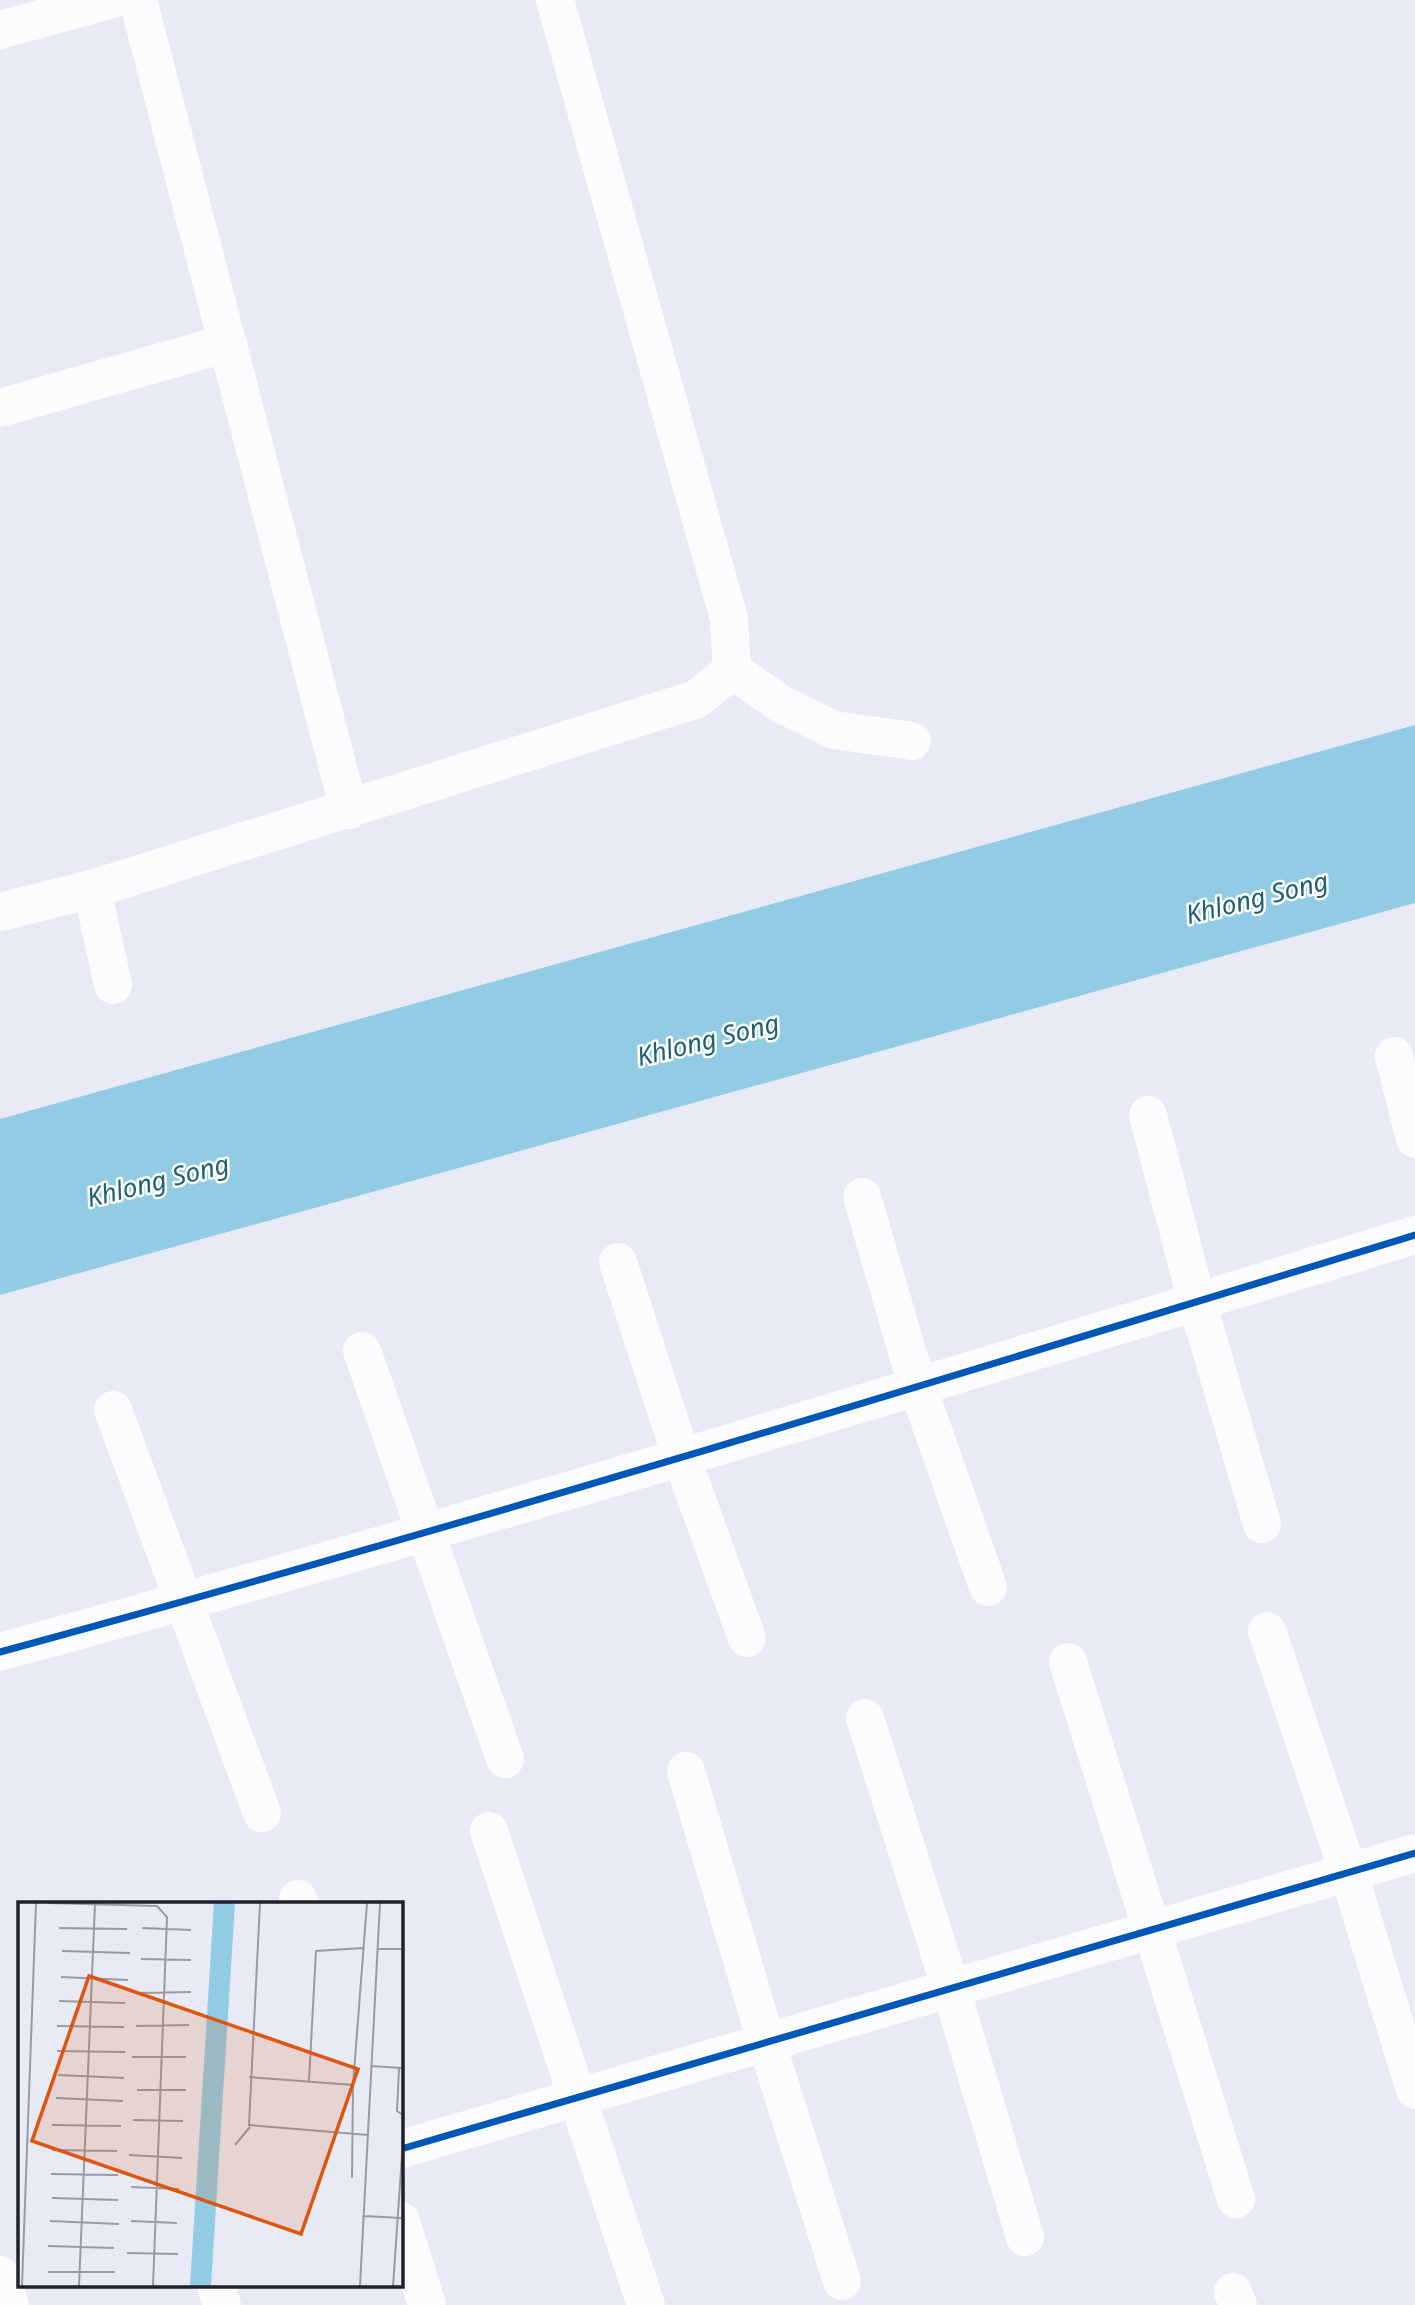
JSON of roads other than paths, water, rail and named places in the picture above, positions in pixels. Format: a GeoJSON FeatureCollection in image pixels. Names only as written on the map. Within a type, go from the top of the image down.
{"type":"FeatureCollection","features":[{"type":"Feature","properties":{"kind":"street"},"geometry":{"type":"LineString","coordinates":[[0,30],[110,0]]}},
{"type":"Feature","properties":{"kind":"street"},"geometry":{"type":"LineString","coordinates":[[138,0],[349,810]]}},
{"type":"Feature","properties":{"kind":"street"},"geometry":{"type":"LineString","coordinates":[[555,0],[729,619],[732,670]]}},
{"type":"Feature","properties":{"kind":"street"},"geometry":{"type":"LineString","coordinates":[[0,408],[228,344]]}},
{"type":"Feature","properties":{"kind":"street"},"geometry":{"type":"LineString","coordinates":[[732,670],[782,704],[834,730],[912,741]]}},
{"type":"Feature","properties":{"kind":"street"},"geometry":{"type":"LineString","coordinates":[[0,912],[93,889],[697,699],[732,670]]}},
{"type":"Feature","properties":{"kind":"street"},"geometry":{"type":"LineString","coordinates":[[93,889],[113,985]]}},
{"type":"Feature","properties":{"kind":"street"},"geometry":{"type":"LineString","coordinates":[[1394,1056],[1415,1139]]}},
{"type":"Feature","properties":{"kind":"street"},"geometry":{"type":"LineString","coordinates":[[1148,1115],[1197,1302],[1262,1524]]}},
{"type":"Feature","properties":{"kind":"street"},"geometry":{"type":"LineString","coordinates":[[862,1197],[917,1385],[988,1587]]}},
{"type":"Feature","properties":{"kind":"street"},"geometry":{"type":"LineString","coordinates":[[0,1652],[187,1601],[681,1457],[1415,1235]]}},
{"type":"Feature","properties":{"kind":"street"},"geometry":{"type":"LineString","coordinates":[[618,1262],[681,1457],[747,1638]]}},
{"type":"Feature","properties":{"kind":"street"},"geometry":{"type":"LineString","coordinates":[[362,1351],[505,1759]]}},
{"type":"Feature","properties":{"kind":"street"},"geometry":{"type":"LineString","coordinates":[[113,1410],[187,1601],[262,1813]]}},
{"type":"Feature","properties":{"kind":"street"},"geometry":{"type":"LineString","coordinates":[[1267,1630],[1348,1871],[1415,2090]]}},
{"type":"Feature","properties":{"kind":"street"},"geometry":{"type":"LineString","coordinates":[[1068,1662],[1236,2199]]}},
{"type":"Feature","properties":{"kind":"street"},"geometry":{"type":"LineString","coordinates":[[865,1718],[951,1989],[1025,2237]]}},
{"type":"Feature","properties":{"kind":"street"},"geometry":{"type":"LineString","coordinates":[[686,1771],[766,2041],[842,2281]]}},
{"type":"Feature","properties":{"kind":"street"},"geometry":{"type":"LineString","coordinates":[[489,1831],[646,2305]]}},
{"type":"Feature","properties":{"kind":"street"},"geometry":{"type":"LineString","coordinates":[[402,2150],[1415,1853]]}},
{"type":"Feature","properties":{"kind":"street"},"geometry":{"type":"LineString","coordinates":[[402,2224],[427,2305]]}},
{"type":"Feature","properties":{"kind":"street"},"geometry":{"type":"LineString","coordinates":[[10,2305],[0,2272],[18,2264]]}},
{"type":"Feature","properties":{"kind":"street"},"geometry":{"type":"LineString","coordinates":[[217,2288],[222,2305]]}},
{"type":"Feature","properties":{"kind":"water","name":"Khlong Song"},"geometry":{"type":"Polygon","coordinates":[[[1415,725],[1415,903],[0,1295],[0,1119],[1415,725]]]}}]}
